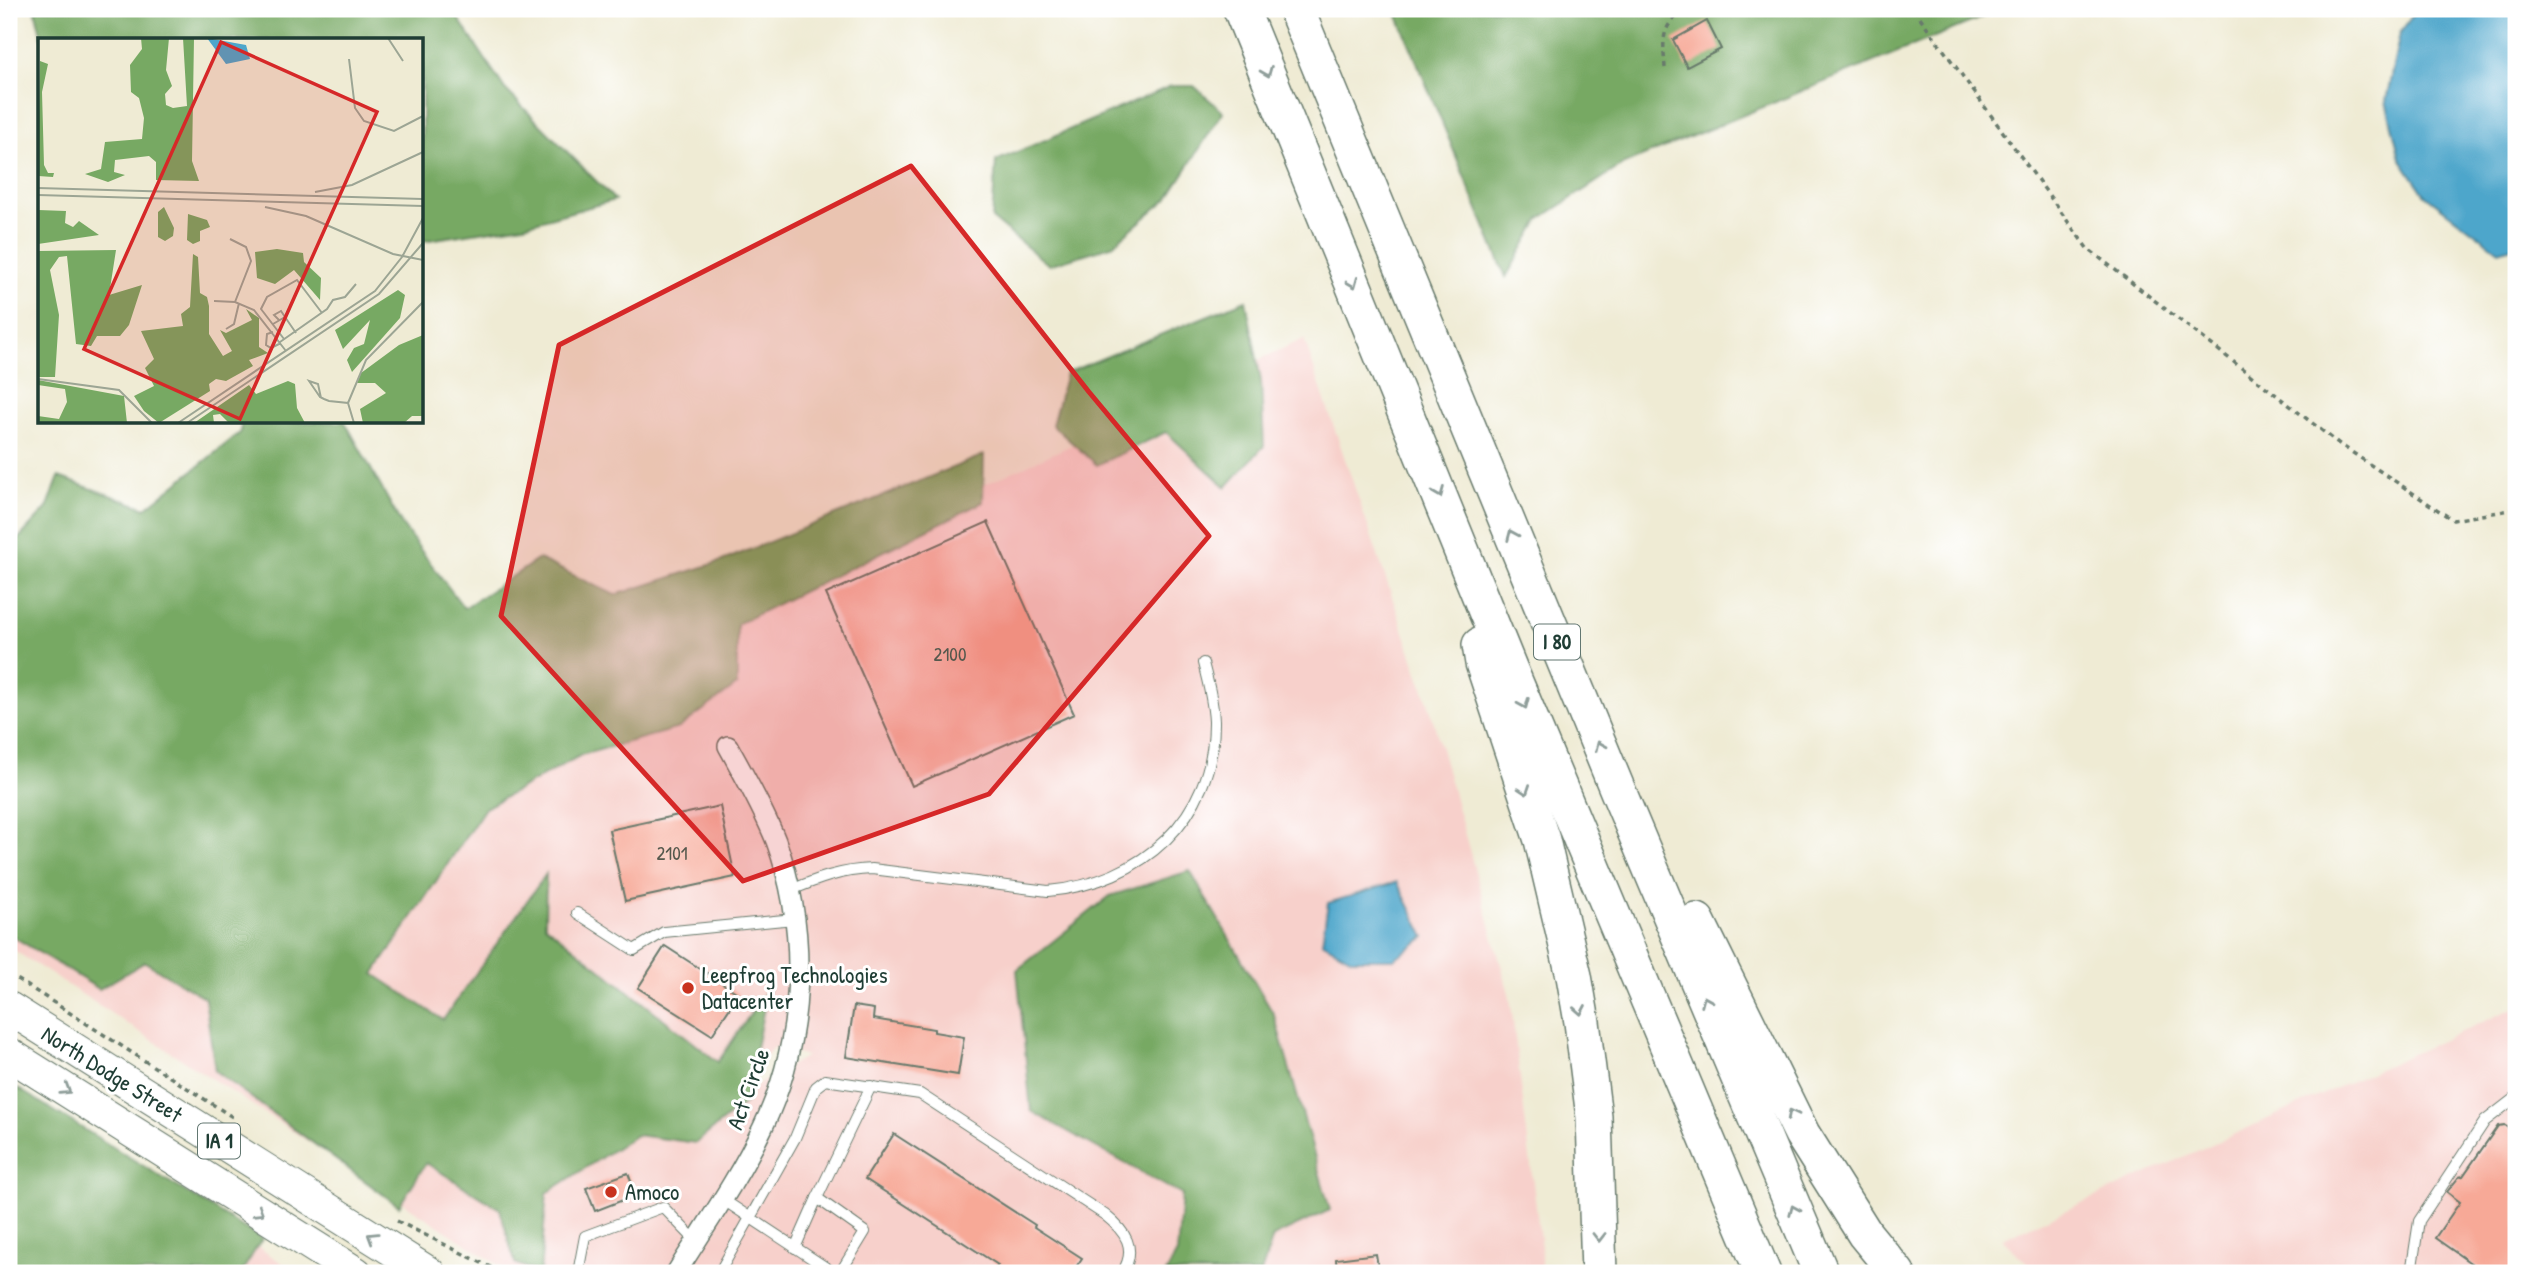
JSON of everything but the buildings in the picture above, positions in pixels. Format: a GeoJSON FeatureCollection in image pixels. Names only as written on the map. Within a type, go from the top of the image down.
{"type":"FeatureCollection","features":[{"type":"Feature","properties":{"kind":"highway","name":"I 80"},"geometry":{"type":"LineString","coordinates":[[1241,9],[1510,670],[1763,1273]]}},
{"type":"Feature","properties":{"kind":"highway","name":"I 80"},"geometry":{"type":"LineString","coordinates":[[1296,9],[1618,791],[1821,1273]]}},
{"type":"Feature","properties":{"kind":"highway"},"geometry":{"type":"LineString","coordinates":[[1466,558],[1483,663],[1542,841],[1574,976],[1594,1117],[1599,1273]]}},
{"type":"Feature","properties":{"kind":"highway"},"geometry":{"type":"LineString","coordinates":[[1618,791],[1680,888],[1802,1134],[1866,1234],[1896,1273]]}},
{"type":"Feature","properties":{"kind":"main road","name":"North Dodge Street"},"geometry":{"type":"LineString","coordinates":[[9,1008],[429,1273]]}},
{"type":"Feature","properties":{"kind":"main road","name":"North Dodge Street"},"geometry":{"type":"LineString","coordinates":[[9,1054],[356,1273]]}},
{"type":"Feature","properties":{"kind":"street","name":"Act Circle"},"geometry":{"type":"LineString","coordinates":[[676,1273],[764,1125],[779,1087],[795,1010],[798,970],[789,891],[776,843],[762,808],[728,746]]}},
{"type":"Feature","properties":{"kind":"lane"},"geometry":{"type":"LineString","coordinates":[[789,891],[826,875],[872,869],[1048,891],[1072,889],[1116,875],[1142,861],[1164,842],[1183,820],[1206,772],[1213,743],[1214,720],[1211,691],[1203,663]]}},
{"type":"Feature","properties":{"kind":"lane"},"geometry":{"type":"LineString","coordinates":[[577,913],[634,950],[664,932],[794,919]]}},
{"type":"Feature","properties":{"kind":"lane"},"geometry":{"type":"LineString","coordinates":[[719,1273],[795,1138],[816,1087],[825,1080],[920,1094],[1105,1215],[1122,1229],[1130,1247],[1122,1273]]}},
{"type":"Feature","properties":{"kind":"lane"},"geometry":{"type":"LineString","coordinates":[[795,1248],[871,1086]]}},
{"type":"Feature","properties":{"kind":"lane"},"geometry":{"type":"LineString","coordinates":[[2411,1273],[2419,1222],[2485,1121],[2516,1097]]}},
{"type":"Feature","properties":{"kind":"lane"},"geometry":{"type":"LineString","coordinates":[[817,1198],[865,1232],[840,1273]]}},
{"type":"Feature","properties":{"kind":"lane"},"geometry":{"type":"LineString","coordinates":[[722,1199],[834,1273]]}},
{"type":"Feature","properties":{"kind":"lane"},"geometry":{"type":"LineString","coordinates":[[578,1273],[585,1236],[663,1208],[696,1241]]}},
{"type":"Feature","properties":{"kind":"path"},"geometry":{"type":"LineString","coordinates":[[1665,68],[1663,36],[1672,18],[1686,9]]}},
{"type":"Feature","properties":{"kind":"path"},"geometry":{"type":"LineString","coordinates":[[1914,9],[2087,248],[2337,443],[2452,520],[2516,509]]}},
{"type":"Feature","properties":{"kind":"path"},"geometry":{"type":"LineString","coordinates":[[9,974],[236,1119]]}},
{"type":"Feature","properties":{"kind":"path"},"geometry":{"type":"LineString","coordinates":[[387,1216],[498,1273]]}},
{"type":"Feature","properties":{"kind":"highlighted area"},"geometry":{"type":"Polygon","coordinates":[[[911,166],[1089,392],[1209,536],[989,794],[743,881],[501,616],[559,345],[911,166]]]}},
{"type":"Feature","properties":{"kind":"shaded area"},"geometry":{"type":"Polygon","coordinates":[[[1304,339],[1429,705],[1510,997],[1541,1247],[1541,1273],[511,1273],[9,947],[9,930],[1304,339]],[[773,1047],[735,1098],[807,1056],[773,1047]]]}},
{"type":"Feature","properties":{"kind":"shaded area"},"geometry":{"type":"Polygon","coordinates":[[[2516,1007],[2516,1273],[2037,1273],[2002,1239],[2516,1007]]]}},
{"type":"Feature","properties":{"kind":"shaded area"},"geometry":{"type":"Polygon","coordinates":[[[231,1229],[297,1273],[195,1273],[231,1229]]]}},
{"type":"Feature","properties":{"kind":"green space"},"geometry":{"type":"Polygon","coordinates":[[[35,9],[452,9],[505,89],[615,200],[524,225],[424,241],[424,38],[42,38],[35,9]]]}},
{"type":"Feature","properties":{"kind":"green space"},"geometry":{"type":"Polygon","coordinates":[[[1395,9],[1997,9],[1624,164],[1540,219],[1506,277],[1395,9]]]}},
{"type":"Feature","properties":{"kind":"green space"},"geometry":{"type":"Polygon","coordinates":[[[1171,86],[1194,86],[1223,112],[1167,199],[1111,246],[1049,265],[992,219],[996,161],[1171,86]]]}},
{"type":"Feature","properties":{"kind":"green space"},"geometry":{"type":"Polygon","coordinates":[[[1246,300],[1261,381],[1264,446],[1226,487],[1166,432],[1097,465],[1052,425],[1066,373],[1246,300]]]}},
{"type":"Feature","properties":{"kind":"green space"},"geometry":{"type":"Polygon","coordinates":[[[241,424],[346,424],[402,525],[464,608],[539,559],[615,595],[722,561],[984,455],[983,502],[737,624],[737,685],[679,728],[581,755],[485,808],[374,974],[443,1020],[546,874],[545,925],[718,1062],[768,988],[745,1103],[696,1143],[636,1135],[547,1193],[540,1273],[515,1263],[500,1209],[426,1163],[399,1206],[215,1071],[205,998],[145,962],[99,989],[9,934],[9,549],[47,508],[59,477],[146,508],[241,432],[241,424]]]}},
{"type":"Feature","properties":{"kind":"green space"},"geometry":{"type":"Polygon","coordinates":[[[1190,871],[1274,1015],[1330,1210],[1273,1237],[1261,1273],[1166,1273],[1177,1253],[1182,1195],[1031,1111],[1017,970],[1110,896],[1190,871]]]}},
{"type":"Feature","properties":{"kind":"green space"},"geometry":{"type":"Polygon","coordinates":[[[9,1083],[262,1239],[241,1273],[9,1273],[9,1083]]]}},
{"type":"Feature","properties":{"kind":"water"},"geometry":{"type":"Polygon","coordinates":[[[2417,9],[2516,9],[2516,246],[2499,251],[2425,195],[2400,158],[2386,101],[2400,33],[2417,9]]]}},
{"type":"Feature","properties":{"kind":"water"},"geometry":{"type":"Polygon","coordinates":[[[1397,882],[1425,937],[1394,959],[1352,959],[1322,942],[1328,903],[1397,882]]]}},
{"type":"Feature","properties":{"kind":"place","name":"Leepfrog Technologies Datacenter"},"geometry":{"type":"Point","coordinates":[688,988]}},
{"type":"Feature","properties":{"kind":"place","name":"Amoco"},"geometry":{"type":"Point","coordinates":[611,1192]}}]}
